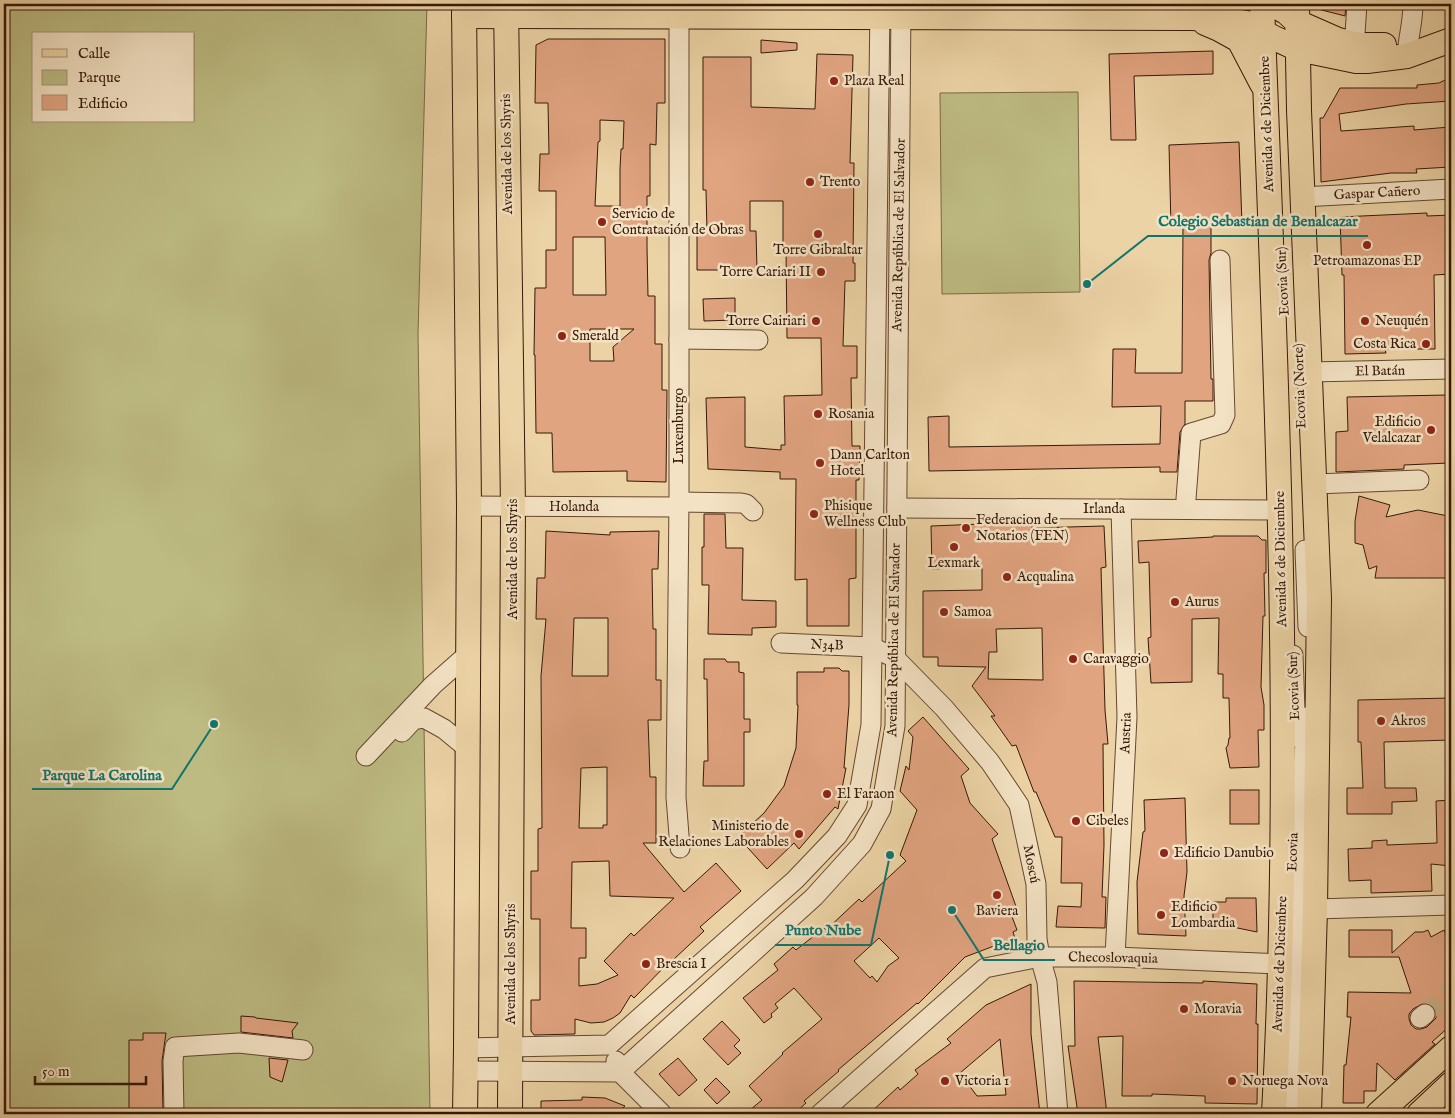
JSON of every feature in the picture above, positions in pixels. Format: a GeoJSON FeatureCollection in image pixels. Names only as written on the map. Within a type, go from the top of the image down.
{"type":"FeatureCollection","features":[{"type":"Feature","properties":{"kind":"main road","name":"Avenida 6 de Diciembre"},"geometry":{"type":"LineString","coordinates":[[1262,4],[1280,40],[1298,110],[1319,599],[1313,1109]]}},
{"type":"Feature","properties":{"kind":"main road","name":"Avenida 6 de Diciembre"},"geometry":{"type":"LineString","coordinates":[[1274,1114],[1281,964],[1284,768],[1281,510],[1266,93],[1280,40],[1285,8]]}},
{"type":"Feature","properties":{"kind":"main road"},"geometry":{"type":"LineString","coordinates":[[1285,8],[1338,40],[1407,49]]}},
{"type":"Feature","properties":{"kind":"main road"},"geometry":{"type":"LineString","coordinates":[[465,1114],[468,506],[464,10],[890,10],[1192,18],[1238,22],[1254,26],[1280,40],[1356,61],[1367,61],[1451,38]]}},
{"type":"Feature","properties":{"kind":"main road","name":"Avenida de los Shyris"},"geometry":{"type":"LineString","coordinates":[[506,10],[513,507],[512,1071],[510,1114]]}},
{"type":"Feature","properties":{"kind":"main road"},"geometry":{"type":"LineString","coordinates":[[1192,18],[1239,40],[1266,93]]}},
{"type":"Feature","properties":{"kind":"main road"},"geometry":{"type":"LineString","coordinates":[[1378,1114],[1451,1048]]}},
{"type":"Feature","properties":{"kind":"main road"},"geometry":{"type":"LineString","coordinates":[[1419,1114],[1451,1084]]}},
{"type":"Feature","properties":{"kind":"street"},"geometry":{"type":"LineString","coordinates":[[1351,43],[1355,34],[1357,4]]}},
{"type":"Feature","properties":{"kind":"street"},"geometry":{"type":"LineString","coordinates":[[1407,49],[1413,22],[1413,4]]}},
{"type":"Feature","properties":{"kind":"street","name":"Ecovia (Sur)"},"geometry":{"type":"LineString","coordinates":[[1285,8],[1280,40],[1296,716],[1299,769]]}},
{"type":"Feature","properties":{"kind":"street","name":"Luxemburgo"},"geometry":{"type":"LineString","coordinates":[[679,10],[679,505],[676,797],[680,848]]}},
{"type":"Feature","properties":{"kind":"street","name":"Avenida República de El Salvador"},"geometry":{"type":"LineString","coordinates":[[620,1072],[814,897],[862,844],[881,809],[895,726],[896,658],[897,508],[890,10]]}},
{"type":"Feature","properties":{"kind":"street","name":"Avenida República de El Salvador"},"geometry":{"type":"LineString","coordinates":[[609,1046],[795,880],[837,836],[857,805],[871,725],[890,10]]}},
{"type":"Feature","properties":{"kind":"street","name":"Gaspar Cañero"},"geometry":{"type":"LineString","coordinates":[[1302,197],[1451,189]]}},
{"type":"Feature","properties":{"kind":"street"},"geometry":{"type":"LineString","coordinates":[[1186,498],[1191,433],[1194,430],[1216,427],[1224,420],[1225,415],[1220,260]]}},
{"type":"Feature","properties":{"kind":"street"},"geometry":{"type":"LineString","coordinates":[[679,339],[758,340]]}},
{"type":"Feature","properties":{"kind":"street","name":"El Batán"},"geometry":{"type":"LineString","coordinates":[[1310,372],[1451,369]]}},
{"type":"Feature","properties":{"kind":"street"},"geometry":{"type":"LineString","coordinates":[[1314,484],[1419,480]]}},
{"type":"Feature","properties":{"kind":"street","name":"Holanda"},"geometry":{"type":"LineString","coordinates":[[468,506],[741,503],[746,504],[753,511]]}},
{"type":"Feature","properties":{"kind":"street","name":"Irlanda"},"geometry":{"type":"LineString","coordinates":[[897,508],[1281,510]]}},
{"type":"Feature","properties":{"kind":"street","name":"Austria"},"geometry":{"type":"LineString","coordinates":[[1115,957],[1127,717],[1122,509]]}},
{"type":"Feature","properties":{"kind":"street","name":"N34B"},"geometry":{"type":"LineString","coordinates":[[781,643],[872,646]]}},
{"type":"Feature","properties":{"kind":"street","name":"Moscú"},"geometry":{"type":"LineString","coordinates":[[872,646],[896,658],[944,708],[990,762],[1019,805],[1036,884],[1037,939],[1047,982],[1058,1114]]}},
{"type":"Feature","properties":{"kind":"street"},"geometry":{"type":"LineString","coordinates":[[467,656],[433,684],[368,759],[413,720],[418,718],[435,722],[467,748]]}},
{"type":"Feature","properties":{"kind":"street","name":"Ecovia"},"geometry":{"type":"LineString","coordinates":[[1284,1114],[1299,769]]}},
{"type":"Feature","properties":{"kind":"street","name":"Ecovia"},"geometry":{"type":"LineString","coordinates":[[1292,1114],[1299,769]]}},
{"type":"Feature","properties":{"kind":"street"},"geometry":{"type":"LineString","coordinates":[[1315,909],[1451,905]]}},
{"type":"Feature","properties":{"kind":"street","name":"Checoslovaquia"},"geometry":{"type":"LineString","coordinates":[[820,1114],[985,968],[1040,958],[1115,957],[1281,964]]}},
{"type":"Feature","properties":{"kind":"street"},"geometry":{"type":"LineString","coordinates":[[174,1114],[173,1061],[175,1047],[239,1043],[303,1050]]}},
{"type":"Feature","properties":{"kind":"street"},"geometry":{"type":"LineString","coordinates":[[466,1048],[609,1046],[620,1072],[662,1114]]}},
{"type":"Feature","properties":{"kind":"street"},"geometry":{"type":"LineString","coordinates":[[466,1071],[620,1072]]}},
{"type":"Feature","properties":{"kind":"green space"},"geometry":{"type":"Polygon","coordinates":[[[4,4],[427,4],[418,334],[430,1114],[4,1114],[4,4]]]}},
{"type":"Feature","properties":{"kind":"green space"},"geometry":{"type":"Polygon","coordinates":[[[1078,92],[1080,292],[942,294],[940,93],[1078,92]]]}},
{"type":"Feature","properties":{"kind":"building"},"geometry":{"type":"Polygon","coordinates":[[[1314,4],[1346,4],[1345,16],[1314,8],[1314,4]]]}},
{"type":"Feature","properties":{"kind":"building"},"geometry":{"type":"Polygon","coordinates":[[[548,39],[665,39],[665,103],[657,103],[656,145],[650,144],[650,196],[647,196],[647,247],[648,296],[655,296],[655,344],[662,344],[662,390],[667,390],[666,482],[627,481],[627,471],[553,472],[552,433],[536,433],[535,288],[546,288],[546,250],[556,250],[556,191],[539,191],[540,154],[549,154],[548,103],[535,103],[536,45],[548,39]],[[600,120],[595,206],[620,206],[620,169],[624,121],[600,120]],[[573,237],[573,295],[606,295],[605,237],[573,237]],[[590,329],[590,361],[614,361],[613,347],[634,329],[590,329]]]}},
{"type":"Feature","properties":{"kind":"building"},"geometry":{"type":"Polygon","coordinates":[[[761,40],[797,43],[797,50],[761,53],[761,40]]]}},
{"type":"Feature","properties":{"kind":"building"},"geometry":{"type":"Polygon","coordinates":[[[1213,51],[1213,74],[1134,76],[1136,140],[1111,140],[1109,54],[1213,51]]]}},
{"type":"Feature","properties":{"kind":"building"},"geometry":{"type":"Polygon","coordinates":[[[817,54],[853,55],[850,163],[854,163],[853,263],[855,263],[855,281],[845,281],[843,346],[857,346],[857,378],[851,378],[852,446],[860,446],[859,480],[856,480],[856,578],[849,579],[849,626],[807,626],[807,579],[795,580],[796,479],[780,479],[780,472],[708,469],[706,398],[745,397],[745,447],[781,450],[781,445],[785,445],[784,396],[822,395],[821,338],[787,338],[786,248],[783,248],[783,201],[750,201],[750,231],[756,231],[757,270],[697,270],[697,232],[707,232],[706,190],[703,190],[703,57],[751,57],[751,107],[815,109],[817,54]]]}},
{"type":"Feature","properties":{"kind":"building"},"geometry":{"type":"Polygon","coordinates":[[[1451,77],[1451,101],[1406,104],[1339,114],[1341,131],[1414,126],[1414,130],[1450,127],[1451,167],[1416,169],[1417,173],[1391,173],[1321,182],[1320,118],[1323,118],[1340,88],[1417,88],[1417,85],[1439,83],[1451,77]]]}},
{"type":"Feature","properties":{"kind":"building"},"geometry":{"type":"Polygon","coordinates":[[[1239,142],[1242,224],[1211,225],[1211,253],[1209,260],[1213,401],[1185,401],[1185,424],[1180,432],[1177,472],[1160,472],[1160,467],[929,471],[928,417],[949,416],[949,447],[1160,444],[1161,406],[1112,407],[1113,349],[1136,349],[1135,373],[1182,373],[1183,226],[1171,227],[1169,145],[1239,142]]]}},
{"type":"Feature","properties":{"kind":"building"},"geometry":{"type":"Polygon","coordinates":[[[1427,213],[1427,216],[1451,215],[1451,274],[1434,275],[1435,349],[1385,349],[1386,353],[1345,354],[1344,275],[1342,275],[1340,217],[1427,213]]]}},
{"type":"Feature","properties":{"kind":"building"},"geometry":{"type":"Polygon","coordinates":[[[735,298],[735,320],[704,321],[703,299],[735,298]]]}},
{"type":"Feature","properties":{"kind":"building"},"geometry":{"type":"Polygon","coordinates":[[[1447,395],[1449,463],[1404,465],[1404,469],[1336,472],[1336,432],[1348,431],[1347,397],[1447,395]]]}},
{"type":"Feature","properties":{"kind":"building"},"geometry":{"type":"Polygon","coordinates":[[[1359,496],[1390,505],[1386,517],[1418,510],[1448,516],[1449,571],[1445,578],[1375,578],[1377,566],[1369,569],[1363,545],[1355,543],[1355,521],[1359,496]]]}},
{"type":"Feature","properties":{"kind":"building"},"geometry":{"type":"Polygon","coordinates":[[[704,514],[725,514],[726,548],[743,548],[742,600],[776,601],[776,627],[752,628],[752,635],[708,634],[709,585],[702,585],[704,514]]]}},
{"type":"Feature","properties":{"kind":"building"},"geometry":{"type":"Polygon","coordinates":[[[982,524],[1032,525],[1032,528],[1104,526],[1106,567],[1101,568],[1105,710],[1108,744],[1103,744],[1104,845],[1102,897],[1106,897],[1105,928],[1056,927],[1058,906],[1081,907],[1082,883],[1061,883],[1062,837],[1055,837],[1036,792],[1034,792],[1016,745],[1012,746],[991,716],[995,716],[972,686],[986,667],[938,666],[938,657],[923,657],[923,591],[982,590],[982,567],[932,569],[931,526],[982,524]],[[1042,628],[996,629],[997,652],[989,652],[988,679],[1043,680],[1042,628]]]}},
{"type":"Feature","properties":{"kind":"building"},"geometry":{"type":"Polygon","coordinates":[[[546,531],[610,535],[610,532],[659,531],[658,569],[652,569],[653,629],[656,629],[656,680],[661,680],[661,720],[648,720],[650,777],[656,777],[656,843],[643,843],[684,892],[716,863],[741,891],[700,927],[704,931],[672,959],[634,998],[631,995],[620,1013],[613,1018],[604,1022],[591,1023],[575,1019],[575,1034],[534,1035],[531,1031],[531,1000],[540,1000],[540,919],[531,919],[531,871],[538,871],[538,829],[542,828],[541,676],[546,619],[536,619],[537,578],[545,578],[546,531]],[[574,618],[572,676],[608,676],[608,618],[574,618]],[[607,767],[581,768],[579,828],[603,828],[603,825],[607,825],[607,767]],[[609,861],[572,862],[571,928],[586,928],[586,958],[579,958],[579,986],[597,984],[618,975],[604,961],[631,933],[634,936],[674,898],[610,896],[609,861]]]}},
{"type":"Feature","properties":{"kind":"building"},"geometry":{"type":"Polygon","coordinates":[[[1213,536],[1258,536],[1262,540],[1266,540],[1266,573],[1264,573],[1265,616],[1263,616],[1261,687],[1264,705],[1264,730],[1258,730],[1259,767],[1230,768],[1226,748],[1230,738],[1229,698],[1223,698],[1223,674],[1218,674],[1219,618],[1192,619],[1192,682],[1151,683],[1148,638],[1151,637],[1149,562],[1139,563],[1138,541],[1213,536]]]}},
{"type":"Feature","properties":{"kind":"building"},"geometry":{"type":"Polygon","coordinates":[[[704,659],[725,659],[727,662],[739,662],[739,672],[744,673],[744,719],[750,719],[750,732],[744,732],[744,786],[703,786],[704,761],[708,761],[707,679],[704,679],[704,659]]]}},
{"type":"Feature","properties":{"kind":"building"},"geometry":{"type":"Polygon","coordinates":[[[824,668],[839,668],[842,671],[849,671],[849,705],[844,768],[846,768],[838,809],[835,807],[799,849],[794,843],[767,869],[738,837],[764,813],[784,786],[796,748],[797,672],[824,672],[824,668]]]}},
{"type":"Feature","properties":{"kind":"building"},"geometry":{"type":"Polygon","coordinates":[[[1451,698],[1451,740],[1384,742],[1385,788],[1416,788],[1417,801],[1392,802],[1392,814],[1347,814],[1347,788],[1363,788],[1361,742],[1358,742],[1358,700],[1451,698]]]}},
{"type":"Feature","properties":{"kind":"building"},"geometry":{"type":"Polygon","coordinates":[[[923,717],[969,769],[961,776],[970,803],[998,834],[992,839],[1018,912],[1011,914],[1017,930],[1013,932],[1015,938],[965,957],[918,1004],[838,1070],[804,1101],[806,1103],[794,1114],[745,1114],[762,1100],[749,1086],[782,1053],[822,1019],[794,988],[775,1004],[778,1008],[771,1014],[772,1017],[764,1023],[743,998],[778,970],[774,964],[793,947],[796,950],[824,928],[826,930],[859,899],[862,902],[906,861],[900,855],[917,810],[900,791],[906,766],[909,770],[913,737],[908,731],[923,717]],[[879,938],[854,961],[870,978],[872,976],[877,982],[888,966],[899,958],[879,938]]]}},
{"type":"Feature","properties":{"kind":"building"},"geometry":{"type":"Polygon","coordinates":[[[1230,790],[1259,790],[1259,824],[1230,824],[1230,790]]]}},
{"type":"Feature","properties":{"kind":"building"},"geometry":{"type":"Polygon","coordinates":[[[1185,798],[1187,872],[1184,896],[1186,936],[1138,934],[1137,882],[1143,832],[1145,831],[1144,800],[1185,798]]]}},
{"type":"Feature","properties":{"kind":"building"},"geometry":{"type":"Polygon","coordinates":[[[1451,800],[1451,866],[1431,864],[1432,891],[1371,893],[1371,880],[1349,881],[1348,849],[1372,848],[1372,841],[1387,840],[1387,845],[1437,843],[1436,801],[1451,800]]]}},
{"type":"Feature","properties":{"kind":"building"},"geometry":{"type":"Polygon","coordinates":[[[1226,898],[1256,898],[1257,932],[1228,926],[1213,926],[1213,902],[1226,902],[1226,898]]]}},
{"type":"Feature","properties":{"kind":"building"},"geometry":{"type":"Polygon","coordinates":[[[1349,930],[1392,930],[1392,953],[1415,932],[1428,930],[1431,937],[1444,930],[1451,946],[1451,1025],[1432,1042],[1435,1044],[1395,1080],[1377,1063],[1376,1091],[1364,1091],[1364,1103],[1343,1103],[1344,1065],[1346,1065],[1351,1017],[1347,1017],[1348,992],[1411,993],[1399,957],[1349,957],[1349,930]],[[1424,1003],[1413,1009],[1409,1014],[1411,1025],[1416,1029],[1427,1027],[1436,1018],[1436,1012],[1429,1003],[1424,1003]]]}},
{"type":"Feature","properties":{"kind":"building"},"geometry":{"type":"Polygon","coordinates":[[[1074,981],[1203,983],[1203,981],[1257,984],[1257,1104],[1205,1103],[1205,1096],[1152,1094],[1152,1096],[1122,1096],[1123,1036],[1098,1037],[1107,1114],[1078,1114],[1068,1046],[1075,1046],[1074,981]]]}},
{"type":"Feature","properties":{"kind":"building"},"geometry":{"type":"Polygon","coordinates":[[[1031,984],[1031,1034],[1040,1114],[869,1114],[898,1087],[900,1090],[918,1074],[915,1070],[951,1043],[947,1039],[986,1005],[1031,984]],[[1000,1039],[960,1073],[977,1096],[1006,1095],[1000,1039]]]}},
{"type":"Feature","properties":{"kind":"building"},"geometry":{"type":"Polygon","coordinates":[[[241,1016],[298,1023],[292,1031],[293,1038],[241,1032],[241,1016]]]}},
{"type":"Feature","properties":{"kind":"building"},"geometry":{"type":"Polygon","coordinates":[[[722,1021],[740,1040],[734,1046],[741,1053],[728,1065],[703,1039],[722,1021]]]}},
{"type":"Feature","properties":{"kind":"building"},"geometry":{"type":"Polygon","coordinates":[[[143,1033],[166,1033],[162,1061],[163,1113],[129,1111],[129,1040],[143,1040],[143,1033]]]}},
{"type":"Feature","properties":{"kind":"building"},"geometry":{"type":"Polygon","coordinates":[[[269,1058],[288,1060],[282,1082],[270,1077],[269,1058]]]}},
{"type":"Feature","properties":{"kind":"building"},"geometry":{"type":"Polygon","coordinates":[[[678,1058],[697,1080],[679,1096],[659,1074],[678,1058]]]}},
{"type":"Feature","properties":{"kind":"building"},"geometry":{"type":"Polygon","coordinates":[[[716,1078],[730,1092],[717,1104],[704,1090],[716,1078]]]}},
{"type":"Feature","properties":{"kind":"building"},"geometry":{"type":"Polygon","coordinates":[[[582,1097],[605,1098],[625,1106],[617,1114],[541,1114],[541,1101],[582,1100],[582,1097]]]}},
{"type":"Feature","properties":{"kind":"tunnel"},"geometry":{"type":"LineString","coordinates":[[1425,1014],[1451,989]]}},
{"type":"Feature","properties":{"kind":"place","name":"Plaza Real"},"geometry":{"type":"Point","coordinates":[834,81]}},
{"type":"Feature","properties":{"kind":"place","name":"Trento"},"geometry":{"type":"Point","coordinates":[810,182]}},
{"type":"Feature","properties":{"kind":"place","name":"Servicio de Contratación de Obras"},"geometry":{"type":"Point","coordinates":[602,222]}},
{"type":"Feature","properties":{"kind":"place","name":"Torre Gibraltar"},"geometry":{"type":"Point","coordinates":[818,234]}},
{"type":"Feature","properties":{"kind":"place","name":"Petroamazonas EP"},"geometry":{"type":"Point","coordinates":[1367,245]}},
{"type":"Feature","properties":{"kind":"place","name":"Torre Cariari II"},"geometry":{"type":"Point","coordinates":[821,272]}},
{"type":"Feature","properties":{"kind":"place","name":"Colegio Sebastian de Benalcazar"},"geometry":{"type":"Point","coordinates":[1087,284]}},
{"type":"Feature","properties":{"kind":"place","name":"Torre Cairiari"},"geometry":{"type":"Point","coordinates":[816,321]}},
{"type":"Feature","properties":{"kind":"place","name":"Neuquén"},"geometry":{"type":"Point","coordinates":[1365,321]}},
{"type":"Feature","properties":{"kind":"place","name":"Smerald"},"geometry":{"type":"Point","coordinates":[562,336]}},
{"type":"Feature","properties":{"kind":"place","name":"Costa Rica"},"geometry":{"type":"Point","coordinates":[1426,344]}},
{"type":"Feature","properties":{"kind":"place","name":"Rosania"},"geometry":{"type":"Point","coordinates":[818,414]}},
{"type":"Feature","properties":{"kind":"place","name":"Edificio Velalcazar"},"geometry":{"type":"Point","coordinates":[1431,430]}},
{"type":"Feature","properties":{"kind":"place","name":"Dann Carlton Hotel"},"geometry":{"type":"Point","coordinates":[820,463]}},
{"type":"Feature","properties":{"kind":"place","name":"Phisique Wellness Club"},"geometry":{"type":"Point","coordinates":[814,514]}},
{"type":"Feature","properties":{"kind":"place","name":"Federacion de Notarios (FEN)"},"geometry":{"type":"Point","coordinates":[966,528]}},
{"type":"Feature","properties":{"kind":"place","name":"Lexmark"},"geometry":{"type":"Point","coordinates":[954,547]}},
{"type":"Feature","properties":{"kind":"place","name":"Acqualina"},"geometry":{"type":"Point","coordinates":[1007,577]}},
{"type":"Feature","properties":{"kind":"place","name":"Aurus"},"geometry":{"type":"Point","coordinates":[1175,602]}},
{"type":"Feature","properties":{"kind":"place","name":"Samoa"},"geometry":{"type":"Point","coordinates":[944,612]}},
{"type":"Feature","properties":{"kind":"place","name":"Caravaggio"},"geometry":{"type":"Point","coordinates":[1073,659]}},
{"type":"Feature","properties":{"kind":"place","name":"Akros"},"geometry":{"type":"Point","coordinates":[1381,721]}},
{"type":"Feature","properties":{"kind":"place","name":"Parque La Carolina"},"geometry":{"type":"Point","coordinates":[214,724]}},
{"type":"Feature","properties":{"kind":"place","name":"El Faraon"},"geometry":{"type":"Point","coordinates":[827,794]}},
{"type":"Feature","properties":{"kind":"place","name":"Cibeles"},"geometry":{"type":"Point","coordinates":[1076,821]}},
{"type":"Feature","properties":{"kind":"place","name":"Ministerio de Relaciones Laborables"},"geometry":{"type":"Point","coordinates":[799,834]}},
{"type":"Feature","properties":{"kind":"place","name":"Edificio Danubio"},"geometry":{"type":"Point","coordinates":[1164,853]}},
{"type":"Feature","properties":{"kind":"place","name":"Punto Nube"},"geometry":{"type":"Point","coordinates":[890,855]}},
{"type":"Feature","properties":{"kind":"place","name":"Baviera"},"geometry":{"type":"Point","coordinates":[997,895]}},
{"type":"Feature","properties":{"kind":"place","name":"Bellagio"},"geometry":{"type":"Point","coordinates":[952,910]}},
{"type":"Feature","properties":{"kind":"place","name":"Edificio Lombardia"},"geometry":{"type":"Point","coordinates":[1161,915]}},
{"type":"Feature","properties":{"kind":"place","name":"Brescia I"},"geometry":{"type":"Point","coordinates":[646,964]}},
{"type":"Feature","properties":{"kind":"place","name":"Moravia"},"geometry":{"type":"Point","coordinates":[1184,1009]}},
{"type":"Feature","properties":{"kind":"place","name":"Victoria 1"},"geometry":{"type":"Point","coordinates":[945,1081]}},
{"type":"Feature","properties":{"kind":"place","name":"Noruega Nova"},"geometry":{"type":"Point","coordinates":[1232,1081]}}]}
